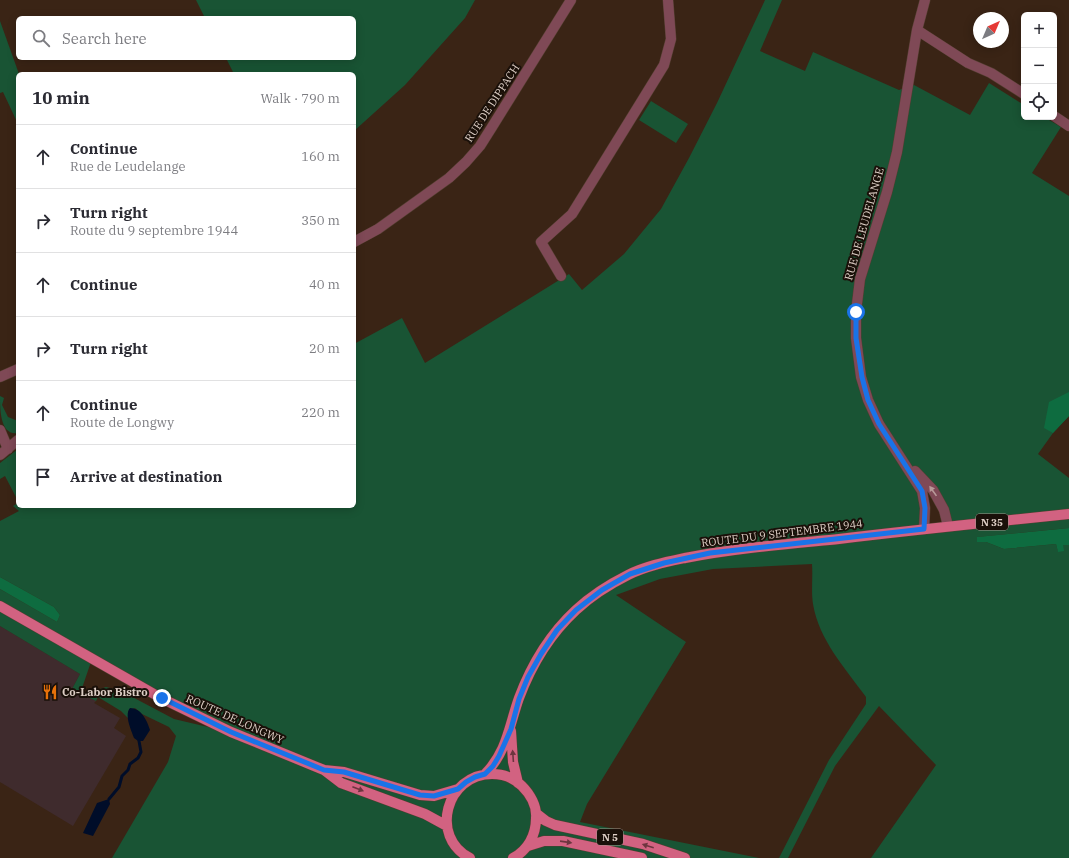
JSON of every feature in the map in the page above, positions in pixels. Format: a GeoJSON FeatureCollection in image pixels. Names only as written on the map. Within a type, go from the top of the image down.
{"type":"FeatureCollection","features":[{"type":"Feature","properties":{"kind":"main road","name":"ROUTE DU 9 SEPTEMBRE 1944"},"geometry":{"type":"LineString","coordinates":[[511,729],[519,699],[528,677],[557,630],[586,602],[602,590],[630,574],[664,563],[710,553],[1069,514]]}},
{"type":"Feature","properties":{"kind":"main road","name":"ROUTE DE LONGWY"},"geometry":{"type":"LineString","coordinates":[[0,606],[162,698],[231,732],[324,770],[341,783],[425,814],[447,826]]}},
{"type":"Feature","properties":{"kind":"main road","name":"N 35"},"geometry":{"type":"LineString","coordinates":[[485,774],[493,766],[499,756],[511,729]]}},
{"type":"Feature","properties":{"kind":"main road","name":"N 35"},"geometry":{"type":"LineString","coordinates":[[511,729],[513,762],[518,782]]}},
{"type":"Feature","properties":{"kind":"main road","name":"ROUTE DE LONGWY"},"geometry":{"type":"LineString","coordinates":[[324,770],[344,772],[420,795],[434,796],[458,789]]}},
{"type":"Feature","properties":{"kind":"main road"},"geometry":{"type":"LineString","coordinates":[[467,857],[457,848],[450,837],[447,826],[448,806],[452,797],[466,782],[485,774],[503,776],[518,782]]}},
{"type":"Feature","properties":{"kind":"main road","name":"N 5"},"geometry":{"type":"LineString","coordinates":[[513,858],[519,855],[528,846],[536,825],[534,802],[527,791],[518,782]]}},
{"type":"Feature","properties":{"kind":"main road","name":"N 5"},"geometry":{"type":"LineString","coordinates":[[536,814],[555,825],[643,844],[685,858]]}},
{"type":"Feature","properties":{"kind":"main road","name":"N 5"},"geometry":{"type":"LineString","coordinates":[[528,846],[544,841],[563,840],[642,858]]}},
{"type":"Feature","properties":{"kind":"street","name":"RUE DE DIPPACH"},"geometry":{"type":"LineString","coordinates":[[356,241],[378,229],[429,192],[466,162],[480,146],[571,0]]}},
{"type":"Feature","properties":{"kind":"street"},"geometry":{"type":"LineString","coordinates":[[562,276],[541,242],[572,214],[664,65],[671,39],[668,0]]}},
{"type":"Feature","properties":{"kind":"street","name":"RUE DE LEUDELANGE"},"geometry":{"type":"LineString","coordinates":[[924,529],[925,508],[922,491],[894,449],[868,400],[862,377],[856,338],[856,312],[860,279],[887,192],[897,152],[917,30],[925,0]]}},
{"type":"Feature","properties":{"kind":"street"},"geometry":{"type":"LineString","coordinates":[[917,30],[968,63],[990,73],[1021,92]]}},
{"type":"Feature","properties":{"kind":"street"},"geometry":{"type":"LineString","coordinates":[[1057,118],[1069,126]]}},
{"type":"Feature","properties":{"kind":"street"},"geometry":{"type":"LineString","coordinates":[[0,377],[16,370]]}},
{"type":"Feature","properties":{"kind":"street"},"geometry":{"type":"LineString","coordinates":[[0,430],[4,452]]}},
{"type":"Feature","properties":{"kind":"street"},"geometry":{"type":"LineString","coordinates":[[4,452],[16,442]]}},
{"type":"Feature","properties":{"kind":"street","name":"RUE DE LEUDELANGE"},"geometry":{"type":"LineString","coordinates":[[894,449],[933,490],[944,510],[948,526]]}},
{"type":"Feature","properties":{"kind":"shaded area"},"geometry":{"type":"Polygon","coordinates":[[[0,626],[80,674],[72,689],[78,693],[81,691],[90,695],[91,698],[96,701],[94,703],[120,718],[114,728],[126,736],[73,826],[0,782],[0,626]]]}},
{"type":"Feature","properties":{"kind":"green space"},"geometry":{"type":"Polygon","coordinates":[[[196,0],[475,0],[465,18],[405,85],[356,129],[356,72],[233,72],[227,60],[356,60],[356,16],[204,16],[196,0]]]}},
{"type":"Feature","properties":{"kind":"green space"},"geometry":{"type":"Polygon","coordinates":[[[765,0],[782,0],[760,51],[805,71],[813,52],[899,90],[914,85],[970,115],[989,83],[1021,103],[1021,120],[1049,120],[1061,127],[1032,173],[1069,196],[1069,416],[1053,433],[1038,454],[1069,478],[1069,528],[978,537],[977,541],[986,542],[1004,549],[1056,544],[1058,551],[1063,545],[1069,545],[1069,858],[871,858],[936,765],[879,706],[835,766],[788,858],[779,858],[829,760],[866,704],[866,697],[834,653],[821,630],[813,604],[812,564],[713,569],[660,579],[616,595],[686,642],[587,804],[580,822],[759,858],[112,858],[168,762],[176,736],[169,727],[142,714],[135,708],[128,711],[128,718],[121,711],[98,697],[96,701],[90,698],[90,695],[97,690],[106,687],[121,691],[174,719],[229,732],[92,659],[81,691],[78,693],[74,692],[72,689],[80,674],[0,626],[0,589],[57,622],[60,615],[54,607],[0,577],[0,521],[19,511],[13,506],[16,504],[16,508],[356,508],[356,343],[402,318],[425,363],[569,274],[582,290],[624,254],[661,209],[717,103],[765,0]],[[918,473],[924,529],[947,526],[944,510],[918,473]]]}},
{"type":"Feature","properties":{"kind":"green space"},"geometry":{"type":"Polygon","coordinates":[[[0,21],[18,72],[16,72],[16,120],[3,92],[0,93],[0,21]]]}},
{"type":"Feature","properties":{"kind":"green space"},"geometry":{"type":"Polygon","coordinates":[[[651,101],[688,124],[676,143],[639,120],[651,101]]]}},
{"type":"Feature","properties":{"kind":"green space"},"geometry":{"type":"Polygon","coordinates":[[[1069,392],[1069,416],[1053,433],[1044,428],[1049,402],[1069,392]]]}},
{"type":"Feature","properties":{"kind":"green space"},"geometry":{"type":"Polygon","coordinates":[[[0,396],[4,398],[2,405],[8,417],[16,420],[16,433],[12,433],[4,426],[0,408],[0,396]]]}},
{"type":"Feature","properties":{"kind":"green space"},"geometry":{"type":"Polygon","coordinates":[[[16,451],[16,497],[5,476],[0,479],[0,463],[16,451]]]}},
{"type":"Feature","properties":{"kind":"green space"},"geometry":{"type":"Polygon","coordinates":[[[1069,528],[1069,545],[1063,545],[1064,551],[1058,552],[1056,544],[1004,549],[986,542],[977,542],[977,537],[1069,528]]]}},
{"type":"Feature","properties":{"kind":"green space"},"geometry":{"type":"Polygon","coordinates":[[[0,577],[54,607],[60,615],[57,622],[0,589],[0,577]]]}},
{"type":"Feature","properties":{"kind":"water"},"geometry":{"type":"Polygon","coordinates":[[[130,708],[140,712],[149,726],[150,730],[143,741],[138,741],[134,738],[128,718],[128,711],[130,708]]]}},
{"type":"Feature","properties":{"kind":"water"},"geometry":{"type":"Polygon","coordinates":[[[109,799],[110,804],[93,836],[83,833],[97,803],[109,799]]]}},
{"type":"Feature","properties":{"kind":"waterway"},"geometry":{"type":"LineString","coordinates":[[109,799],[119,787],[122,776],[128,770],[130,764],[138,758],[141,752],[139,741]]}},
{"type":"Feature","properties":{"kind":"place","name":"Co-Labor Bistro"},"geometry":{"type":"Point","coordinates":[50,692]}},
{"type":"Feature","properties":{"kind":"route"},"geometry":{"type":"LineString","coordinates":[[162,698],[260,745],[324,770],[344,772],[420,795],[434,796],[458,789],[475,777],[485,774],[493,766],[499,756],[511,729],[519,699],[528,677],[557,630],[576,610],[602,590],[630,574],[664,563],[710,553],[924,529],[925,508],[922,491],[879,424],[868,400],[862,377],[856,338],[856,312]]}}]}
